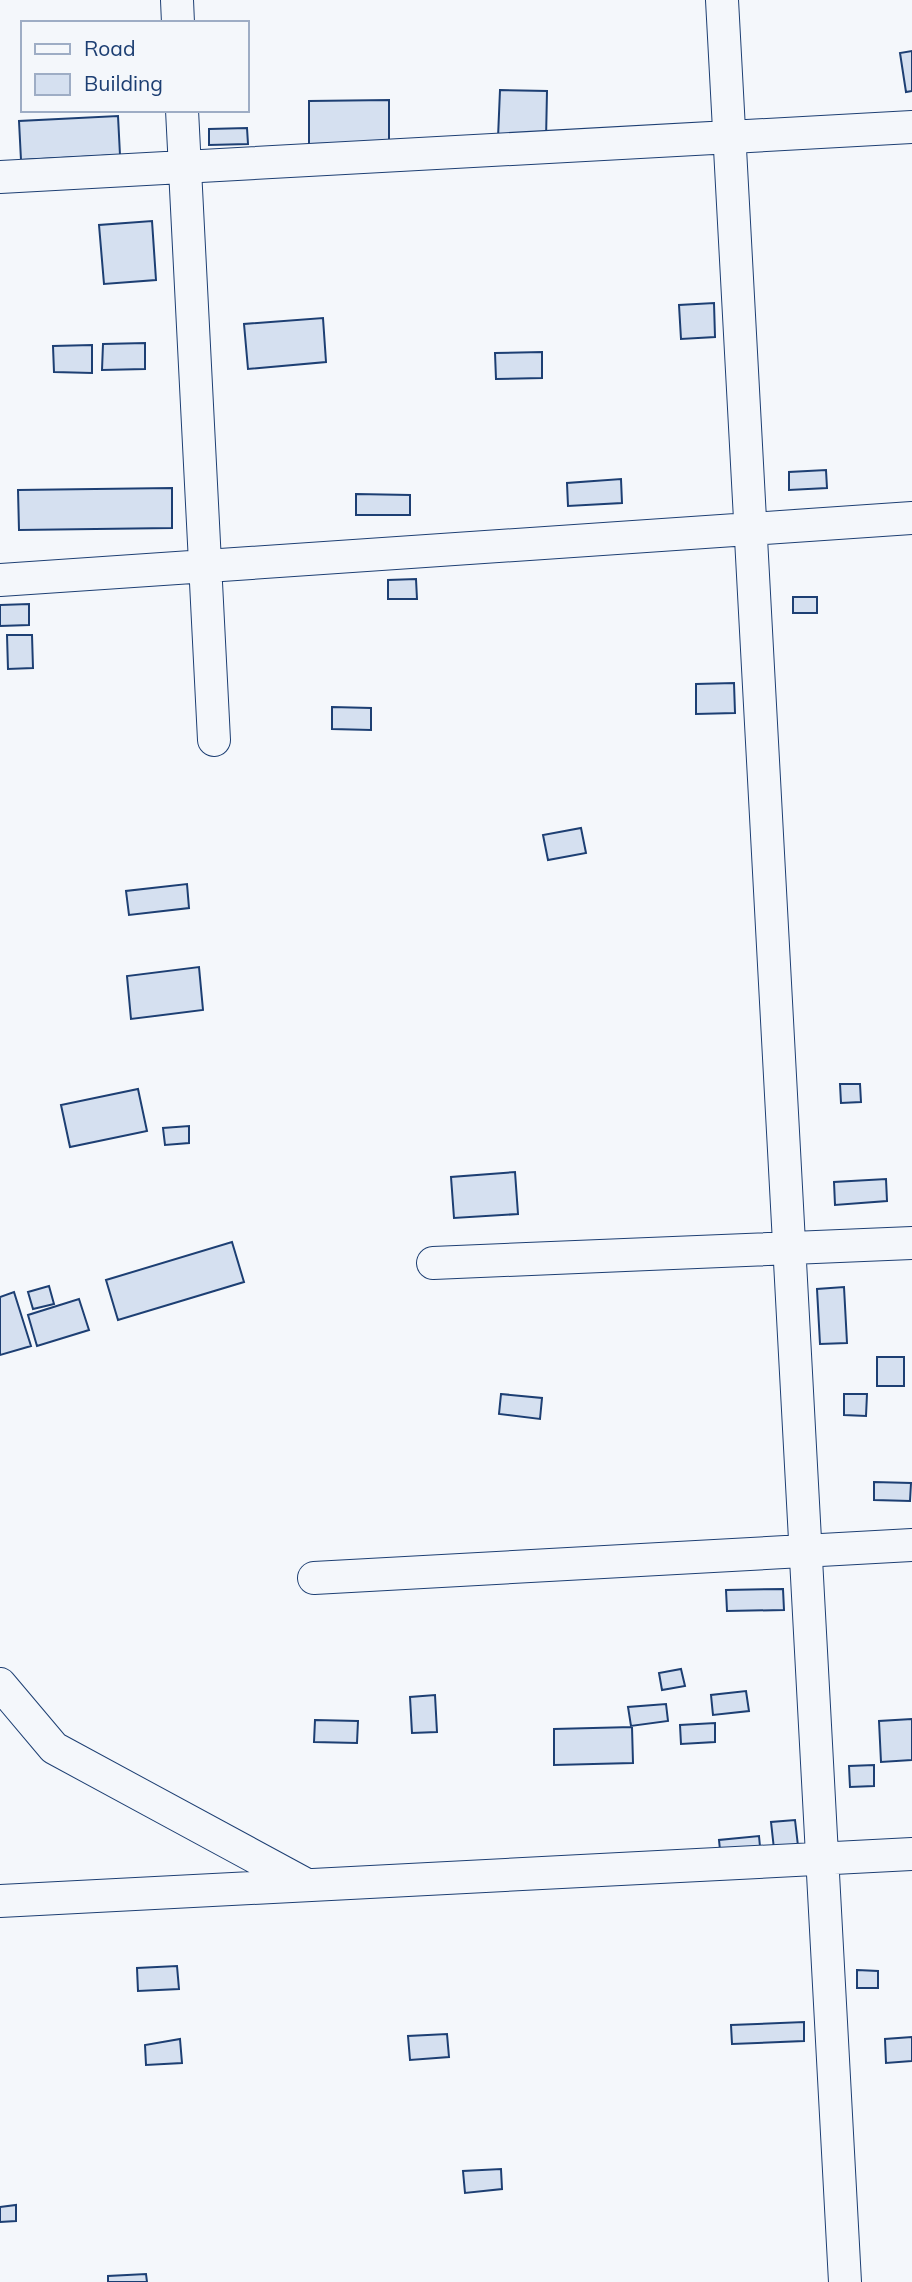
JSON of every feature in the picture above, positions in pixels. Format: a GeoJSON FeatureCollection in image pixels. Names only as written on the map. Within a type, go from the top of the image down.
{"type":"FeatureCollection","features":[{"type":"Feature","properties":{"kind":"street"},"geometry":{"type":"LineString","coordinates":[[177,0],[178,21]]}},
{"type":"Feature","properties":{"kind":"street"},"geometry":{"type":"LineString","coordinates":[[722,0],[845,2282]]}},
{"type":"Feature","properties":{"kind":"street"},"geometry":{"type":"LineString","coordinates":[[182,112],[214,740]]}},
{"type":"Feature","properties":{"kind":"street"},"geometry":{"type":"LineString","coordinates":[[0,177],[912,127]]}},
{"type":"Feature","properties":{"kind":"street"},"geometry":{"type":"LineString","coordinates":[[0,580],[912,518]]}},
{"type":"Feature","properties":{"kind":"street"},"geometry":{"type":"LineString","coordinates":[[433,1263],[912,1243]]}},
{"type":"Feature","properties":{"kind":"street"},"geometry":{"type":"LineString","coordinates":[[314,1577],[912,1545]]}},
{"type":"Feature","properties":{"kind":"street"},"geometry":{"type":"LineString","coordinates":[[0,1684],[54,1748],[306,1884]]}},
{"type":"Feature","properties":{"kind":"street"},"geometry":{"type":"LineString","coordinates":[[0,1901],[912,1854]]}},
{"type":"Feature","properties":{"kind":"building"},"geometry":{"type":"Polygon","coordinates":[[[912,51],[912,91],[906,92],[900,53],[912,51]]]}},
{"type":"Feature","properties":{"kind":"building"},"geometry":{"type":"Polygon","coordinates":[[[500,90],[547,91],[546,140],[498,138],[500,90]]]}},
{"type":"Feature","properties":{"kind":"building"},"geometry":{"type":"Polygon","coordinates":[[[389,100],[389,143],[309,144],[309,101],[389,100]]]}},
{"type":"Feature","properties":{"kind":"building"},"geometry":{"type":"Polygon","coordinates":[[[118,116],[120,155],[21,160],[19,121],[118,116]]]}},
{"type":"Feature","properties":{"kind":"building"},"geometry":{"type":"Polygon","coordinates":[[[247,128],[248,144],[209,145],[209,129],[247,128]]]}},
{"type":"Feature","properties":{"kind":"building"},"geometry":{"type":"Polygon","coordinates":[[[152,221],[156,280],[104,284],[99,225],[152,221]]]}},
{"type":"Feature","properties":{"kind":"building"},"geometry":{"type":"Polygon","coordinates":[[[714,303],[715,337],[681,339],[679,305],[714,303]]]}},
{"type":"Feature","properties":{"kind":"building"},"geometry":{"type":"Polygon","coordinates":[[[323,318],[326,362],[248,369],[244,324],[323,318]]]}},
{"type":"Feature","properties":{"kind":"building"},"geometry":{"type":"Polygon","coordinates":[[[145,343],[145,369],[102,370],[103,344],[145,343]]]}},
{"type":"Feature","properties":{"kind":"building"},"geometry":{"type":"Polygon","coordinates":[[[92,345],[92,373],[54,372],[53,346],[92,345]]]}},
{"type":"Feature","properties":{"kind":"building"},"geometry":{"type":"Polygon","coordinates":[[[542,352],[542,378],[496,379],[495,353],[542,352]]]}},
{"type":"Feature","properties":{"kind":"building"},"geometry":{"type":"Polygon","coordinates":[[[826,470],[827,488],[789,490],[789,472],[826,470]]]}},
{"type":"Feature","properties":{"kind":"building"},"geometry":{"type":"Polygon","coordinates":[[[621,479],[622,503],[568,506],[567,483],[621,479]]]}},
{"type":"Feature","properties":{"kind":"building"},"geometry":{"type":"Polygon","coordinates":[[[172,488],[172,528],[19,530],[18,490],[172,488]]]}},
{"type":"Feature","properties":{"kind":"building"},"geometry":{"type":"Polygon","coordinates":[[[356,494],[410,495],[410,515],[356,515],[356,494]]]}},
{"type":"Feature","properties":{"kind":"building"},"geometry":{"type":"Polygon","coordinates":[[[416,579],[417,599],[388,599],[388,580],[416,579]]]}},
{"type":"Feature","properties":{"kind":"building"},"geometry":{"type":"Polygon","coordinates":[[[793,597],[817,597],[817,613],[793,613],[793,597]]]}},
{"type":"Feature","properties":{"kind":"building"},"geometry":{"type":"Polygon","coordinates":[[[29,604],[29,625],[0,626],[0,605],[29,604]]]}},
{"type":"Feature","properties":{"kind":"building"},"geometry":{"type":"Polygon","coordinates":[[[7,635],[32,635],[33,668],[8,669],[7,635]]]}},
{"type":"Feature","properties":{"kind":"building"},"geometry":{"type":"Polygon","coordinates":[[[734,683],[735,713],[696,714],[696,684],[734,683]]]}},
{"type":"Feature","properties":{"kind":"building"},"geometry":{"type":"Polygon","coordinates":[[[332,707],[371,708],[371,730],[332,729],[332,707]]]}},
{"type":"Feature","properties":{"kind":"building"},"geometry":{"type":"Polygon","coordinates":[[[581,828],[586,853],[548,860],[543,835],[581,828]]]}},
{"type":"Feature","properties":{"kind":"building"},"geometry":{"type":"Polygon","coordinates":[[[187,884],[189,908],[129,915],[126,891],[187,884]]]}},
{"type":"Feature","properties":{"kind":"building"},"geometry":{"type":"Polygon","coordinates":[[[199,967],[203,1010],[131,1019],[127,976],[199,967]]]}},
{"type":"Feature","properties":{"kind":"building"},"geometry":{"type":"Polygon","coordinates":[[[840,1084],[860,1084],[861,1102],[841,1103],[840,1084]]]}},
{"type":"Feature","properties":{"kind":"building"},"geometry":{"type":"Polygon","coordinates":[[[138,1089],[147,1131],[70,1147],[61,1105],[138,1089]]]}},
{"type":"Feature","properties":{"kind":"building"},"geometry":{"type":"Polygon","coordinates":[[[189,1126],[189,1143],[165,1145],[163,1128],[189,1126]]]}},
{"type":"Feature","properties":{"kind":"building"},"geometry":{"type":"Polygon","coordinates":[[[515,1172],[518,1214],[454,1218],[451,1177],[515,1172]]]}},
{"type":"Feature","properties":{"kind":"building"},"geometry":{"type":"Polygon","coordinates":[[[886,1179],[887,1201],[835,1205],[834,1182],[886,1179]]]}},
{"type":"Feature","properties":{"kind":"building"},"geometry":{"type":"Polygon","coordinates":[[[232,1242],[244,1282],[118,1320],[106,1280],[232,1242]]]}},
{"type":"Feature","properties":{"kind":"building"},"geometry":{"type":"Polygon","coordinates":[[[49,1286],[54,1304],[33,1309],[28,1292],[49,1286]]]}},
{"type":"Feature","properties":{"kind":"building"},"geometry":{"type":"Polygon","coordinates":[[[844,1287],[847,1343],[820,1344],[817,1289],[844,1287]]]}},
{"type":"Feature","properties":{"kind":"building"},"geometry":{"type":"Polygon","coordinates":[[[14,1292],[31,1346],[0,1355],[0,1297],[14,1292]]]}},
{"type":"Feature","properties":{"kind":"building"},"geometry":{"type":"Polygon","coordinates":[[[79,1299],[89,1330],[37,1346],[28,1315],[79,1299]]]}},
{"type":"Feature","properties":{"kind":"building"},"geometry":{"type":"Polygon","coordinates":[[[877,1357],[904,1357],[904,1386],[877,1386],[877,1357]]]}},
{"type":"Feature","properties":{"kind":"building"},"geometry":{"type":"Polygon","coordinates":[[[501,1394],[542,1398],[540,1419],[499,1414],[501,1394]]]}},
{"type":"Feature","properties":{"kind":"building"},"geometry":{"type":"Polygon","coordinates":[[[844,1394],[867,1394],[866,1416],[844,1415],[844,1394]]]}},
{"type":"Feature","properties":{"kind":"building"},"geometry":{"type":"Polygon","coordinates":[[[874,1482],[911,1483],[910,1501],[874,1500],[874,1482]]]}},
{"type":"Feature","properties":{"kind":"building"},"geometry":{"type":"Polygon","coordinates":[[[783,1589],[784,1610],[727,1611],[726,1590],[783,1589]]]}},
{"type":"Feature","properties":{"kind":"building"},"geometry":{"type":"Polygon","coordinates":[[[681,1669],[685,1686],[662,1690],[659,1673],[681,1669]]]}},
{"type":"Feature","properties":{"kind":"building"},"geometry":{"type":"Polygon","coordinates":[[[746,1691],[749,1711],[713,1715],[711,1695],[746,1691]]]}},
{"type":"Feature","properties":{"kind":"building"},"geometry":{"type":"Polygon","coordinates":[[[435,1695],[437,1732],[412,1733],[410,1697],[435,1695]]]}},
{"type":"Feature","properties":{"kind":"building"},"geometry":{"type":"Polygon","coordinates":[[[666,1704],[668,1721],[631,1726],[628,1707],[666,1704]]]}},
{"type":"Feature","properties":{"kind":"building"},"geometry":{"type":"Polygon","coordinates":[[[912,1719],[912,1760],[881,1762],[879,1721],[912,1719]]]}},
{"type":"Feature","properties":{"kind":"building"},"geometry":{"type":"Polygon","coordinates":[[[315,1720],[358,1721],[357,1743],[314,1742],[315,1720]]]}},
{"type":"Feature","properties":{"kind":"building"},"geometry":{"type":"Polygon","coordinates":[[[715,1723],[715,1742],[681,1744],[680,1725],[715,1723]]]}},
{"type":"Feature","properties":{"kind":"building"},"geometry":{"type":"Polygon","coordinates":[[[632,1727],[633,1763],[554,1765],[554,1729],[632,1727]]]}},
{"type":"Feature","properties":{"kind":"building"},"geometry":{"type":"Polygon","coordinates":[[[874,1765],[874,1786],[850,1787],[849,1766],[874,1765]]]}},
{"type":"Feature","properties":{"kind":"building"},"geometry":{"type":"Polygon","coordinates":[[[795,1820],[798,1846],[774,1849],[771,1822],[795,1820]]]}},
{"type":"Feature","properties":{"kind":"building"},"geometry":{"type":"Polygon","coordinates":[[[759,1836],[761,1857],[721,1860],[719,1840],[759,1836]]]}},
{"type":"Feature","properties":{"kind":"building"},"geometry":{"type":"Polygon","coordinates":[[[177,1966],[179,1989],[138,1991],[137,1968],[177,1966]]]}},
{"type":"Feature","properties":{"kind":"building"},"geometry":{"type":"Polygon","coordinates":[[[857,1970],[878,1971],[878,1988],[857,1988],[857,1970]]]}},
{"type":"Feature","properties":{"kind":"building"},"geometry":{"type":"Polygon","coordinates":[[[804,2022],[804,2041],[732,2044],[731,2025],[804,2022]]]}},
{"type":"Feature","properties":{"kind":"building"},"geometry":{"type":"Polygon","coordinates":[[[447,2034],[449,2057],[410,2060],[408,2036],[447,2034]]]}},
{"type":"Feature","properties":{"kind":"building"},"geometry":{"type":"Polygon","coordinates":[[[912,2037],[912,2061],[886,2063],[885,2039],[912,2037]]]}},
{"type":"Feature","properties":{"kind":"building"},"geometry":{"type":"Polygon","coordinates":[[[180,2039],[182,2063],[146,2065],[145,2045],[180,2039]]]}},
{"type":"Feature","properties":{"kind":"building"},"geometry":{"type":"Polygon","coordinates":[[[501,2169],[502,2189],[465,2193],[463,2171],[501,2169]]]}},
{"type":"Feature","properties":{"kind":"building"},"geometry":{"type":"Polygon","coordinates":[[[16,2205],[16,2221],[0,2222],[0,2207],[16,2205]]]}},
{"type":"Feature","properties":{"kind":"building"},"geometry":{"type":"Polygon","coordinates":[[[146,2274],[147,2282],[108,2282],[108,2276],[146,2274]]]}}]}
